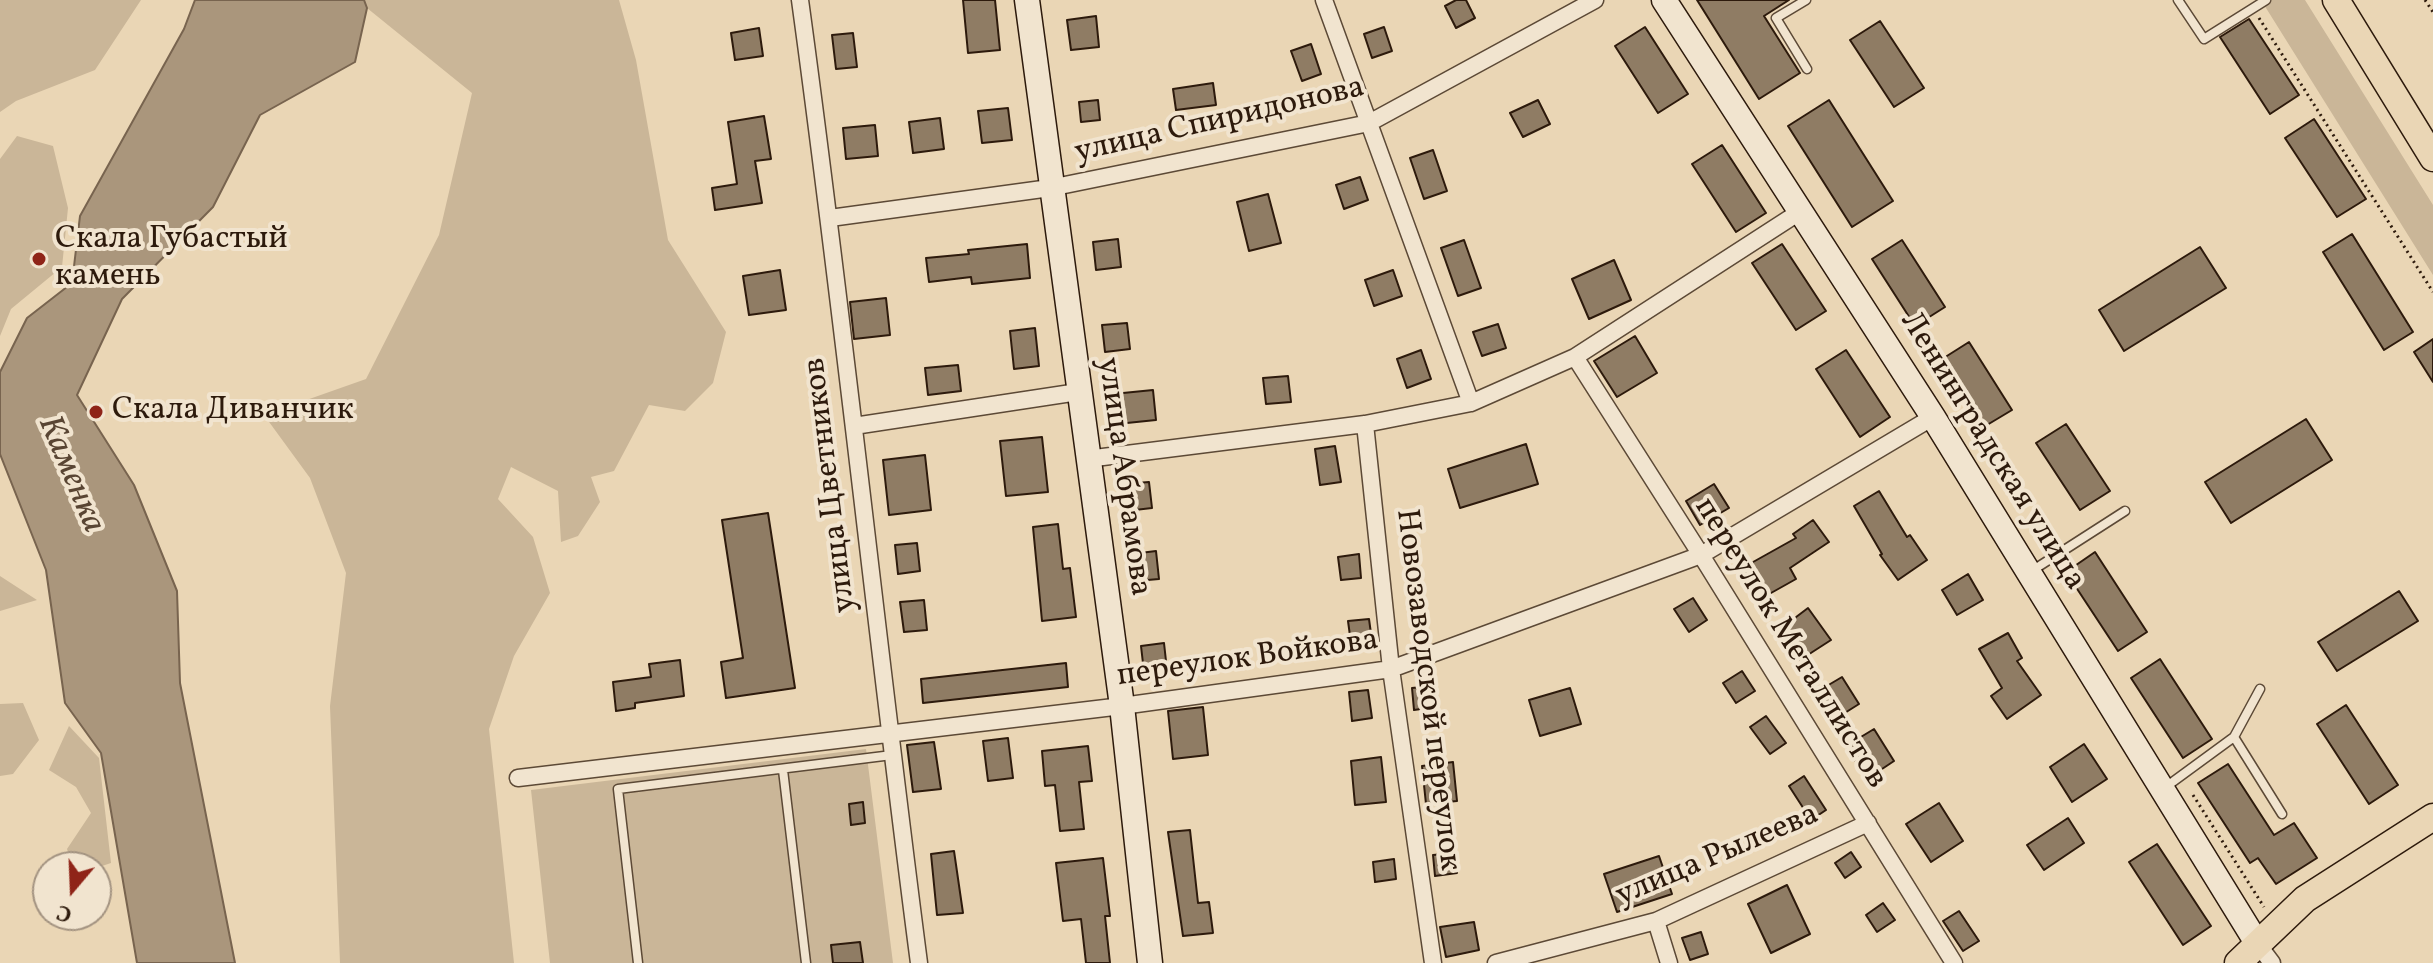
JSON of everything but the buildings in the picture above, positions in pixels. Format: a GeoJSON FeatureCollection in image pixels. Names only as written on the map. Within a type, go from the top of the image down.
{"type":"FeatureCollection","features":[{"type":"Feature","properties":{"kind":"main road"},"geometry":{"type":"LineString","coordinates":[[2336,0],[2433,158]]}},
{"type":"Feature","properties":{"kind":"main road"},"geometry":{"type":"LineString","coordinates":[[2238,963],[2264,953],[2305,899],[2433,817]]}},
{"type":"Feature","properties":{"kind":"street","name":"улица Цветников"},"geometry":{"type":"LineString","coordinates":[[800,0],[830,218],[889,735],[919,963]]}},
{"type":"Feature","properties":{"kind":"street","name":"улица Абрамова"},"geometry":{"type":"LineString","coordinates":[[1027,0],[1122,706],[1150,963]]}},
{"type":"Feature","properties":{"kind":"street"},"geometry":{"type":"LineString","coordinates":[[1324,0],[1471,403]]}},
{"type":"Feature","properties":{"kind":"street","name":"улица Спиридонова"},"geometry":{"type":"LineString","coordinates":[[830,218],[1050,188],[1369,123],[1595,0]]}},
{"type":"Feature","properties":{"kind":"street","name":"Ленинградская улица"},"geometry":{"type":"LineString","coordinates":[[1664,0],[1933,417],[2264,953]]}},
{"type":"Feature","properties":{"kind":"street"},"geometry":{"type":"LineString","coordinates":[[1087,459],[1365,424],[1471,403],[1575,357],[1801,211]]}},
{"type":"Feature","properties":{"kind":"street","name":"переулок Металлистов"},"geometry":{"type":"LineString","coordinates":[[1575,357],[1954,963]]}},
{"type":"Feature","properties":{"kind":"street"},"geometry":{"type":"LineString","coordinates":[[854,426],[1078,392]]}},
{"type":"Feature","properties":{"kind":"street","name":"переулок Войкова"},"geometry":{"type":"LineString","coordinates":[[518,778],[1122,706],[1391,669],[1701,555],[1933,417]]}},
{"type":"Feature","properties":{"kind":"street","name":"Новозаводской переулок"},"geometry":{"type":"LineString","coordinates":[[1365,424],[1391,669],[1433,963]]}},
{"type":"Feature","properties":{"kind":"street","name":"улица Рылеева"},"geometry":{"type":"LineString","coordinates":[[1496,963],[1656,921],[1868,823]]}},
{"type":"Feature","properties":{"kind":"street"},"geometry":{"type":"LineString","coordinates":[[1656,921],[1669,963]]}},
{"type":"Feature","properties":{"kind":"lane"},"geometry":{"type":"LineString","coordinates":[[1806,0],[1776,18],[1807,69]]}},
{"type":"Feature","properties":{"kind":"lane"},"geometry":{"type":"LineString","coordinates":[[2178,0],[2204,39],[2266,0]]}},
{"type":"Feature","properties":{"kind":"lane"},"geometry":{"type":"LineString","coordinates":[[2030,573],[2125,511]]}},
{"type":"Feature","properties":{"kind":"lane"},"geometry":{"type":"LineString","coordinates":[[2163,789],[2234,737],[2260,689]]}},
{"type":"Feature","properties":{"kind":"lane"},"geometry":{"type":"LineString","coordinates":[[2234,737],[2282,814]]}},
{"type":"Feature","properties":{"kind":"lane"},"geometry":{"type":"LineString","coordinates":[[638,963],[618,789],[892,755]]}},
{"type":"Feature","properties":{"kind":"lane"},"geometry":{"type":"LineString","coordinates":[[783,770],[806,963]]}},
{"type":"Feature","properties":{"kind":"path"},"geometry":{"type":"LineString","coordinates":[[2425,0],[2433,12]]}},
{"type":"Feature","properties":{"kind":"path"},"geometry":{"type":"LineString","coordinates":[[2253,8],[2433,292]]}},
{"type":"Feature","properties":{"kind":"shaded area"},"geometry":{"type":"Polygon","coordinates":[[[0,0],[141,0],[95,70],[16,101],[0,112],[0,0]]]}},
{"type":"Feature","properties":{"kind":"shaded area"},"geometry":{"type":"Polygon","coordinates":[[[364,0],[619,0],[636,60],[668,240],[726,332],[713,383],[685,411],[649,405],[614,471],[591,477],[600,502],[578,536],[561,542],[558,491],[511,467],[498,499],[533,537],[550,593],[514,656],[489,729],[514,963],[340,963],[330,706],[346,573],[310,478],[264,415],[366,379],[439,235],[472,93],[367,8],[364,0]]]}},
{"type":"Feature","properties":{"kind":"shaded area"},"geometry":{"type":"Polygon","coordinates":[[[2261,0],[2305,0],[2433,205],[2433,275],[2261,0]]]}},
{"type":"Feature","properties":{"kind":"shaded area"},"geometry":{"type":"Polygon","coordinates":[[[17,136],[53,146],[68,208],[62,267],[11,309],[0,336],[0,159],[17,136]]]}},
{"type":"Feature","properties":{"kind":"shaded area"},"geometry":{"type":"Polygon","coordinates":[[[0,576],[37,600],[0,611],[0,576]]]}},
{"type":"Feature","properties":{"kind":"shaded area"},"geometry":{"type":"Polygon","coordinates":[[[23,703],[39,740],[13,774],[0,776],[0,704],[23,703]]]}},
{"type":"Feature","properties":{"kind":"shaded area"},"geometry":{"type":"Polygon","coordinates":[[[69,726],[99,758],[110,851],[68,851],[91,813],[76,787],[49,770],[69,726]]]}},
{"type":"Feature","properties":{"kind":"shaded area"},"geometry":{"type":"Polygon","coordinates":[[[866,749],[893,963],[550,963],[531,790],[866,749]]]}},
{"type":"Feature","properties":{"kind":"water","name":"Каменка"},"geometry":{"type":"Polygon","coordinates":[[[195,0],[364,0],[367,8],[355,62],[260,115],[213,207],[122,299],[77,395],[134,485],[177,591],[180,683],[235,963],[137,963],[101,753],[65,703],[46,570],[0,454],[0,372],[27,318],[72,283],[80,216],[184,29],[195,0]]]}},
{"type":"Feature","properties":{"kind":"place","name":"Скала Губастый камень"},"geometry":{"type":"Point","coordinates":[39,259]}},
{"type":"Feature","properties":{"kind":"place","name":"Скала Диванчик"},"geometry":{"type":"Point","coordinates":[96,412]}}]}
